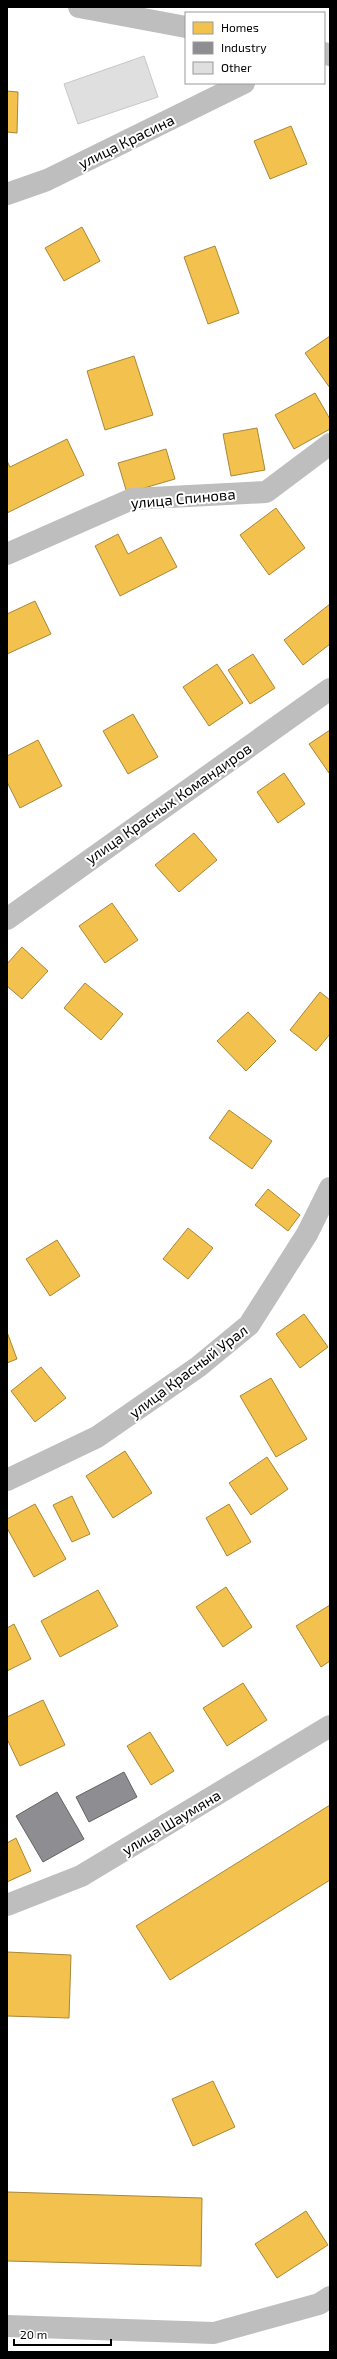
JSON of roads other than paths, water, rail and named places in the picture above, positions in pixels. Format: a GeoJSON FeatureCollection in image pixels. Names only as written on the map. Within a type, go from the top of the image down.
{"type":"FeatureCollection","features":[{"type":"Feature","properties":{"kind":"main road"},"geometry":{"type":"LineString","coordinates":[[79,7],[185,27]]}},
{"type":"Feature","properties":{"kind":"main road","name":"улица Красина"},"geometry":{"type":"LineString","coordinates":[[7,194],[46,180],[242,84]]}},
{"type":"Feature","properties":{"kind":"main road","name":"улица Спинова"},"geometry":{"type":"LineString","coordinates":[[7,554],[132,499],[266,492],[330,444]]}},
{"type":"Feature","properties":{"kind":"main road","name":"улица Красных Командиров"},"geometry":{"type":"LineString","coordinates":[[7,919],[330,689]]}},
{"type":"Feature","properties":{"kind":"main road","name":"улица Красный Урал"},"geometry":{"type":"LineString","coordinates":[[7,1480],[97,1437],[198,1366],[249,1326],[306,1234],[330,1188]]}},
{"type":"Feature","properties":{"kind":"main road","name":"улица Шаумяна"},"geometry":{"type":"LineString","coordinates":[[7,1905],[81,1876],[330,1726]]}},
{"type":"Feature","properties":{"kind":"main road"},"geometry":{"type":"LineString","coordinates":[[7,2326],[214,2333],[319,2304],[330,2297]]}}]}
